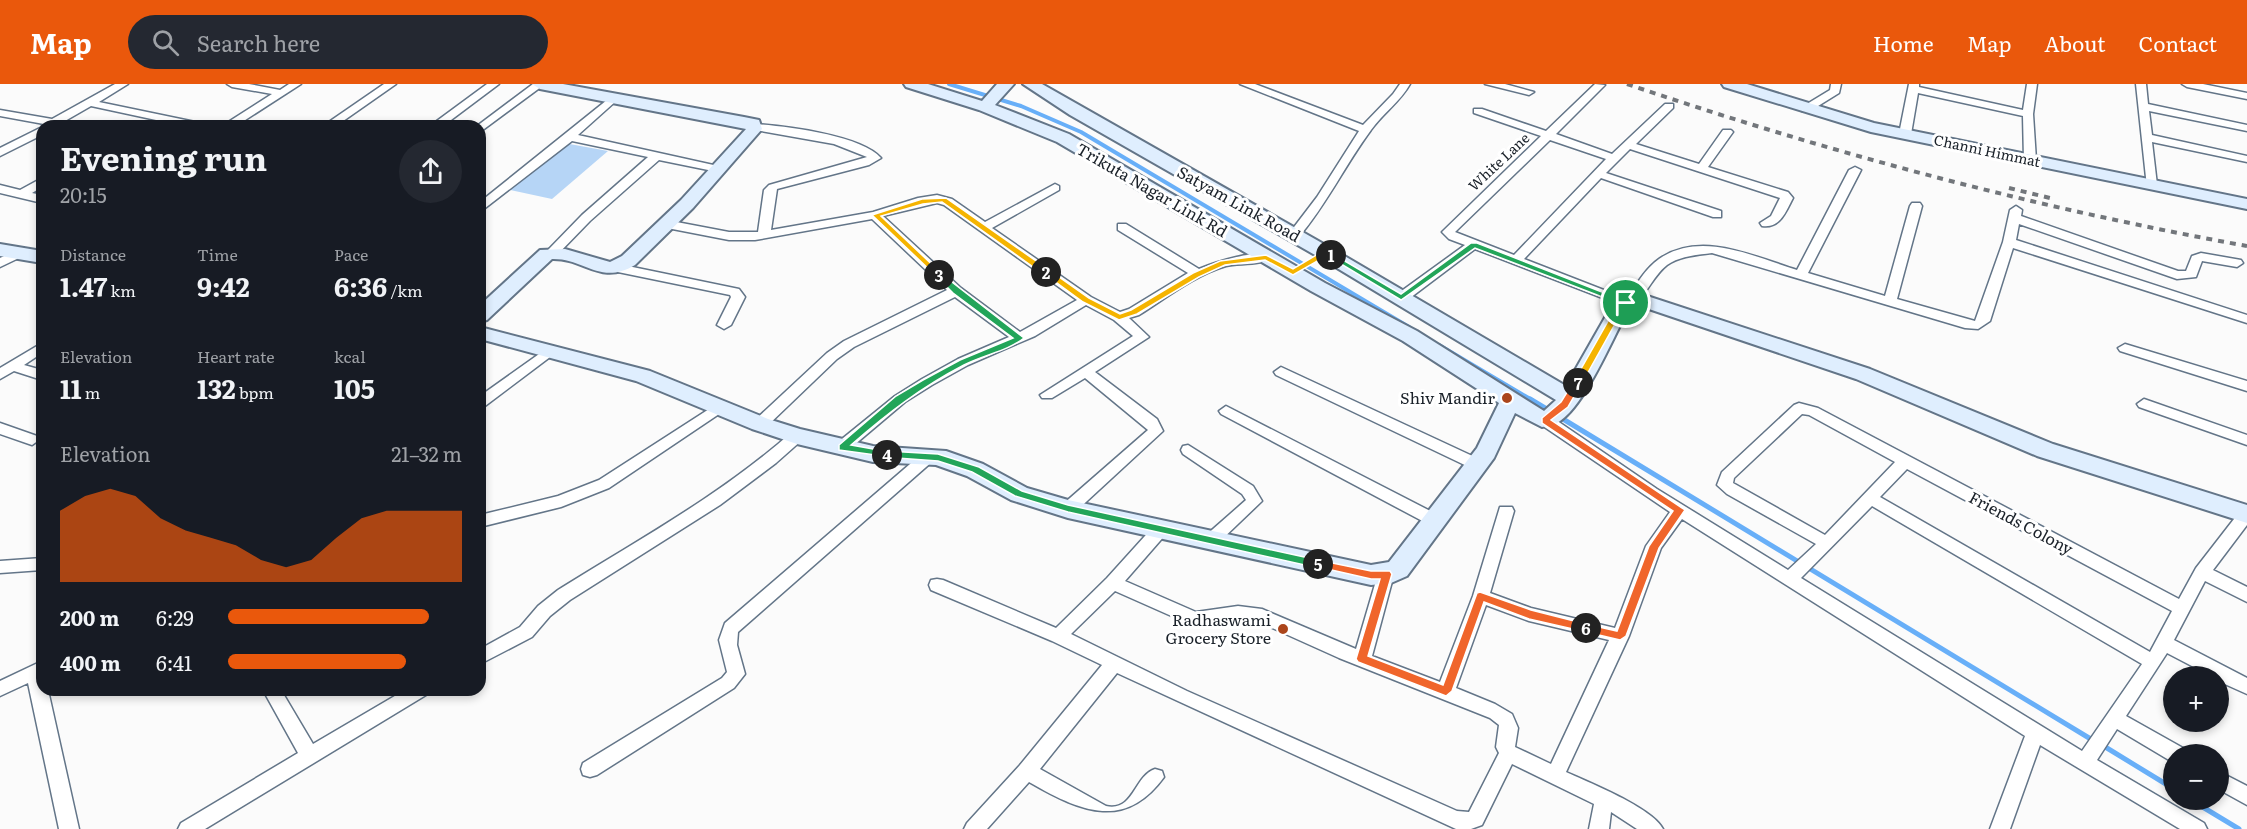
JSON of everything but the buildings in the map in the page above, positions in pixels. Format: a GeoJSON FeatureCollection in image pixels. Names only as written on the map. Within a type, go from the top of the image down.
{"type":"FeatureCollection","features":[{"type":"Feature","properties":{"kind":"street"},"geometry":{"type":"LineString","coordinates":[[105,84],[120,85]]}},
{"type":"Feature","properties":{"kind":"street"},"geometry":{"type":"LineString","coordinates":[[232,84],[281,93]]}},
{"type":"Feature","properties":{"kind":"street"},"geometry":{"type":"LineString","coordinates":[[238,120],[296,84]]}},
{"type":"Feature","properties":{"kind":"street"},"geometry":{"type":"LineString","coordinates":[[338,120],[391,84]]}},
{"type":"Feature","properties":{"kind":"street"},"geometry":{"type":"LineString","coordinates":[[444,120],[494,84]]}},
{"type":"Feature","properties":{"kind":"street"},"geometry":{"type":"LineString","coordinates":[[486,124],[540,84],[744,122],[754,127],[785,129],[868,151],[875,158],[865,163],[773,187],[770,190],[764,234]]}},
{"type":"Feature","properties":{"kind":"street","name":"Trikuta Nagar Link Rd"},"geometry":{"type":"LineString","coordinates":[[912,84],[985,96],[1063,138],[1266,257],[1297,270],[1410,336],[1532,416],[1556,412]]}},
{"type":"Feature","properties":{"kind":"street","name":"Satyam Link Road"},"geometry":{"type":"LineString","coordinates":[[1031,84],[1076,112],[1294,235],[1322,255],[1401,298],[1556,412]]}},
{"type":"Feature","properties":{"kind":"street"},"geometry":{"type":"LineString","coordinates":[[1245,84],[1365,130]]}},
{"type":"Feature","properties":{"kind":"street"},"geometry":{"type":"LineString","coordinates":[[1294,235],[1320,204],[1365,130],[1400,93],[1405,84]]}},
{"type":"Feature","properties":{"kind":"street"},"geometry":{"type":"LineString","coordinates":[[1490,84],[1529,92]]}},
{"type":"Feature","properties":{"kind":"street","name":"Channi Himmat"},"geometry":{"type":"LineString","coordinates":[[1730,84],[1871,127],[2247,204]]}},
{"type":"Feature","properties":{"kind":"street"},"geometry":{"type":"LineString","coordinates":[[1806,109],[1835,90],[1836,84]]}},
{"type":"Feature","properties":{"kind":"street"},"geometry":{"type":"LineString","coordinates":[[2030,84],[2028,114],[2030,160]]}},
{"type":"Feature","properties":{"kind":"street"},"geometry":{"type":"LineString","coordinates":[[2141,84],[2151,185]]}},
{"type":"Feature","properties":{"kind":"street"},"geometry":{"type":"LineString","coordinates":[[2187,84],[2247,96]]}},
{"type":"Feature","properties":{"kind":"street"},"geometry":{"type":"LineString","coordinates":[[60,120],[120,85]]}},
{"type":"Feature","properties":{"kind":"street"},"geometry":{"type":"LineString","coordinates":[[1478,111],[1549,135],[1600,85]]}},
{"type":"Feature","properties":{"kind":"street"},"geometry":{"type":"LineString","coordinates":[[1905,134],[1913,86],[2028,114]]}},
{"type":"Feature","properties":{"kind":"street"},"geometry":{"type":"LineString","coordinates":[[486,203],[570,137],[612,99]]}},
{"type":"Feature","properties":{"kind":"street"},"geometry":{"type":"LineString","coordinates":[[90,103],[171,120]]}},
{"type":"Feature","properties":{"kind":"street"},"geometry":{"type":"LineString","coordinates":[[1516,260],[1614,158],[1669,106]]}},
{"type":"Feature","properties":{"kind":"street"},"geometry":{"type":"LineString","coordinates":[[2143,106],[2247,128]]}},
{"type":"Feature","properties":{"kind":"street"},"geometry":{"type":"LineString","coordinates":[[0,113],[36,121]]}},
{"type":"Feature","properties":{"kind":"street"},"geometry":{"type":"LineString","coordinates":[[145,120],[152,116]]}},
{"type":"Feature","properties":{"kind":"street"},"geometry":{"type":"LineString","coordinates":[[618,267],[628,261],[666,224],[754,127]]}},
{"type":"Feature","properties":{"kind":"street"},"geometry":{"type":"LineString","coordinates":[[1701,169],[1727,132]]}},
{"type":"Feature","properties":{"kind":"street"},"geometry":{"type":"LineString","coordinates":[[0,153],[36,133]]}},
{"type":"Feature","properties":{"kind":"street","name":"White Lane"},"geometry":{"type":"LineString","coordinates":[[1614,158],[1549,135],[1450,229],[1450,234],[1629,302]]}},
{"type":"Feature","properties":{"kind":"street"},"geometry":{"type":"LineString","coordinates":[[570,137],[718,169]]}},
{"type":"Feature","properties":{"kind":"street"},"geometry":{"type":"LineString","coordinates":[[2147,137],[2247,159]]}},
{"type":"Feature","properties":{"kind":"street"},"geometry":{"type":"LineString","coordinates":[[1629,145],[1786,196],[1786,201],[1778,215],[1766,223]]}},
{"type":"Feature","properties":{"kind":"street"},"geometry":{"type":"LineString","coordinates":[[486,310],[544,256],[552,253],[578,225],[656,156]]}},
{"type":"Feature","properties":{"kind":"street"},"geometry":{"type":"LineString","coordinates":[[1801,275],[1855,170]]}},
{"type":"Feature","properties":{"kind":"street"},"geometry":{"type":"LineString","coordinates":[[1599,174],[1717,214]]}},
{"type":"Feature","properties":{"kind":"street"},"geometry":{"type":"LineString","coordinates":[[21,195],[36,186]]}},
{"type":"Feature","properties":{"kind":"street"},"geometry":{"type":"LineString","coordinates":[[985,227],[1055,188]]}},
{"type":"Feature","properties":{"kind":"street"},"geometry":{"type":"LineString","coordinates":[[0,189],[36,198]]}},
{"type":"Feature","properties":{"kind":"street"},"geometry":{"type":"LineString","coordinates":[[666,224],[729,236],[764,234],[876,215],[937,199],[954,205],[1086,300],[1119,317],[1142,337],[1047,396]]}},
{"type":"Feature","properties":{"kind":"street"},"geometry":{"type":"LineString","coordinates":[[1890,301],[1916,206]]}},
{"type":"Feature","properties":{"kind":"street"},"geometry":{"type":"LineString","coordinates":[[2197,829],[2088,757],[2035,733],[1800,569],[1680,510],[1556,412],[1615,316],[1629,302],[1655,267],[1681,254],[1720,250],[1970,325],[1981,323],[2009,242],[2015,214],[2177,275],[2191,274],[2196,259],[2201,256],[2237,263]]}},
{"type":"Feature","properties":{"kind":"street"},"geometry":{"type":"LineString","coordinates":[[876,215],[956,291],[1019,338]]}},
{"type":"Feature","properties":{"kind":"street"},"geometry":{"type":"LineString","coordinates":[[1122,227],[1194,269],[1196,275]]}},
{"type":"Feature","properties":{"kind":"street"},"geometry":{"type":"LineString","coordinates":[[2009,242],[2247,319]]}},
{"type":"Feature","properties":{"kind":"street"},"geometry":{"type":"LineString","coordinates":[[1401,298],[1474,244]]}},
{"type":"Feature","properties":{"kind":"street"},"geometry":{"type":"LineString","coordinates":[[0,263],[9,252],[36,256]]}},
{"type":"Feature","properties":{"kind":"street"},"geometry":{"type":"LineString","coordinates":[[552,253],[608,268],[618,267],[734,292],[738,297],[737,302],[724,326]]}},
{"type":"Feature","properties":{"kind":"street"},"geometry":{"type":"LineString","coordinates":[[1297,270],[1322,255]]}},
{"type":"Feature","properties":{"kind":"street"},"geometry":{"type":"LineString","coordinates":[[1119,317],[1134,312],[1196,275],[1223,263],[1266,257]]}},
{"type":"Feature","properties":{"kind":"street"},"geometry":{"type":"LineString","coordinates":[[760,424],[832,356],[849,344],[956,291]]}},
{"type":"Feature","properties":{"kind":"street"},"geometry":{"type":"LineString","coordinates":[[842,447],[900,399],[927,382],[963,362],[1019,338],[1086,300]]}},
{"type":"Feature","properties":{"kind":"street"},"geometry":{"type":"LineString","coordinates":[[1629,302],[1645,301],[1863,374],[2019,440],[2247,514],[2202,572],[2153,662],[2088,757]]}},
{"type":"Feature","properties":{"kind":"street"},"geometry":{"type":"LineString","coordinates":[[486,335],[611,366],[658,382],[760,424],[797,436],[873,454],[929,456],[975,470],[1019,494],[1068,509],[1371,575],[1386,574],[1398,569],[1486,452],[1510,402]]}},
{"type":"Feature","properties":{"kind":"street"},"geometry":{"type":"LineString","coordinates":[[2125,348],[2247,386]]}},
{"type":"Feature","properties":{"kind":"street"},"geometry":{"type":"LineString","coordinates":[[6,370],[36,351]]}},
{"type":"Feature","properties":{"kind":"street"},"geometry":{"type":"LineString","coordinates":[[486,398],[549,351]]}},
{"type":"Feature","properties":{"kind":"street"},"geometry":{"type":"LineString","coordinates":[[6,370],[36,374]]}},
{"type":"Feature","properties":{"kind":"street"},"geometry":{"type":"LineString","coordinates":[[1068,509],[1155,431],[1152,423],[1085,371]]}},
{"type":"Feature","properties":{"kind":"street"},"geometry":{"type":"LineString","coordinates":[[1281,372],[1476,464]]}},
{"type":"Feature","properties":{"kind":"street"},"geometry":{"type":"LineString","coordinates":[[2144,404],[2247,440]]}},
{"type":"Feature","properties":{"kind":"street"},"geometry":{"type":"LineString","coordinates":[[486,519],[561,501],[604,484],[720,407]]}},
{"type":"Feature","properties":{"kind":"street","name":"Friends Colony"},"geometry":{"type":"LineString","coordinates":[[1827,543],[1725,486],[1727,476],[1799,408],[1813,411],[2182,609]]}},
{"type":"Feature","properties":{"kind":"street"},"geometry":{"type":"LineString","coordinates":[[1226,411],[1434,520]]}},
{"type":"Feature","properties":{"kind":"street"},"geometry":{"type":"LineString","coordinates":[[0,428],[32,440]]}},
{"type":"Feature","properties":{"kind":"street"},"geometry":{"type":"LineString","coordinates":[[486,654],[526,632],[544,611],[564,595],[730,490],[781,452],[797,436]]}},
{"type":"Feature","properties":{"kind":"street"},"geometry":{"type":"LineString","coordinates":[[1188,450],[1248,490],[1254,501],[1210,541]]}},
{"type":"Feature","properties":{"kind":"street"},"geometry":{"type":"LineString","coordinates":[[590,769],[728,683],[736,674],[736,664],[727,641],[730,628],[929,456]]}},
{"type":"Feature","properties":{"kind":"street"},"geometry":{"type":"LineString","coordinates":[[1800,569],[1905,461]]}},
{"type":"Feature","properties":{"kind":"street"},"geometry":{"type":"LineString","coordinates":[[1870,498],[2153,662]]}},
{"type":"Feature","properties":{"kind":"street"},"geometry":{"type":"LineString","coordinates":[[1555,775],[1620,636],[1654,546],[1680,510]]}},
{"type":"Feature","properties":{"kind":"street"},"geometry":{"type":"LineString","coordinates":[[1446,691],[1480,596],[1506,511]]}},
{"type":"Feature","properties":{"kind":"street"},"geometry":{"type":"LineString","coordinates":[[1058,636],[1113,583],[1160,530]]}},
{"type":"Feature","properties":{"kind":"street"},"geometry":{"type":"LineString","coordinates":[[0,567],[36,564]]}},
{"type":"Feature","properties":{"kind":"street"},"geometry":{"type":"LineString","coordinates":[[2202,572],[2247,595]]}},
{"type":"Feature","properties":{"kind":"street"},"geometry":{"type":"LineString","coordinates":[[1362,659],[1386,574]]}},
{"type":"Feature","properties":{"kind":"street"},"geometry":{"type":"LineString","coordinates":[[1113,583],[1194,619],[1204,620],[1224,613],[1256,614],[1500,714],[1508,722],[1510,729],[1505,747],[1508,753],[1604,799],[1653,829]]}},
{"type":"Feature","properties":{"kind":"street"},"geometry":{"type":"LineString","coordinates":[[937,585],[1058,636],[1456,820],[1475,819],[1508,753]]}},
{"type":"Feature","properties":{"kind":"street"},"geometry":{"type":"LineString","coordinates":[[1480,596],[1529,614],[1620,636]]}},
{"type":"Feature","properties":{"kind":"street"},"geometry":{"type":"LineString","coordinates":[[2163,643],[2247,687]]}},
{"type":"Feature","properties":{"kind":"street"},"geometry":{"type":"LineString","coordinates":[[975,829],[1028,771],[1114,663]]}},
{"type":"Feature","properties":{"kind":"street"},"geometry":{"type":"LineString","coordinates":[[0,689],[36,671]]}},
{"type":"Feature","properties":{"kind":"street"},"geometry":{"type":"LineString","coordinates":[[43,696],[69,829]]}},
{"type":"Feature","properties":{"kind":"street"},"geometry":{"type":"LineString","coordinates":[[275,696],[310,756]]}},
{"type":"Feature","properties":{"kind":"street"},"geometry":{"type":"LineString","coordinates":[[188,829],[410,696]]}},
{"type":"Feature","properties":{"kind":"street"},"geometry":{"type":"LineString","coordinates":[[2114,718],[2163,746]]}},
{"type":"Feature","properties":{"kind":"street"},"geometry":{"type":"LineString","coordinates":[[2000,829],[2035,733]]}},
{"type":"Feature","properties":{"kind":"street"},"geometry":{"type":"LineString","coordinates":[[1028,771],[1112,818],[1128,813],[1155,777]]}},
{"type":"Feature","properties":{"kind":"street"},"geometry":{"type":"LineString","coordinates":[[2229,785],[2247,796]]}},
{"type":"Feature","properties":{"kind":"street"},"geometry":{"type":"LineString","coordinates":[[1599,829],[1604,799]]}},
{"type":"Feature","properties":{"kind":"shaded area"},"geometry":{"type":"Polygon","coordinates":[[[564,143],[608,151],[552,199],[506,189],[564,143]]]}},
{"type":"Feature","properties":{"kind":"waterway"},"geometry":{"type":"LineString","coordinates":[[949,84],[1021,106],[1081,132],[1409,327]]}},
{"type":"Feature","properties":{"kind":"waterway"},"geometry":{"type":"LineString","coordinates":[[1439,345],[1532,400]]}},
{"type":"Feature","properties":{"kind":"waterway"},"geometry":{"type":"LineString","coordinates":[[1530,399],[1550,411]]}},
{"type":"Feature","properties":{"kind":"waterway"},"geometry":{"type":"LineString","coordinates":[[1558,416],[2094,741]]}},
{"type":"Feature","properties":{"kind":"waterway"},"geometry":{"type":"LineString","coordinates":[[2102,745],[2163,782]]}},
{"type":"Feature","properties":{"kind":"waterway"},"geometry":{"type":"LineString","coordinates":[[2208,810],[2239,829]]}},
{"type":"Feature","properties":{"kind":"railway"},"geometry":{"type":"LineString","coordinates":[[1627,84],[1780,133],[1934,177],[2090,214],[2247,246]]}},
{"type":"Feature","properties":{"kind":"railway"},"geometry":{"type":"LineString","coordinates":[[2009,188],[2050,198]]}},
{"type":"Feature","properties":{"kind":"place","name":"Shiv Mandir"},"geometry":{"type":"Point","coordinates":[1507,398]}},
{"type":"Feature","properties":{"kind":"place","name":"Radhaswami Grocery Store"},"geometry":{"type":"Point","coordinates":[1283,629]}},
{"type":"Feature","properties":{"kind":"route"},"geometry":{"type":"LineString","coordinates":[[937,199],[954,205],[1086,300],[1113,316],[1119,317],[1134,312],[1196,275],[1223,263],[1266,257],[1293,273],[1326,253],[1401,298],[1474,244],[1626,303],[1615,316],[1569,398],[1551,418],[1545,420],[1680,510],[1654,546],[1620,636],[1545,619],[1480,596],[1446,691],[1362,659],[1386,574],[1371,575],[1068,509],[1019,494],[975,470],[938,457],[873,454],[842,447],[880,414],[927,382],[963,362],[1019,338],[956,291],[876,215],[922,201],[937,199]]}}]}
